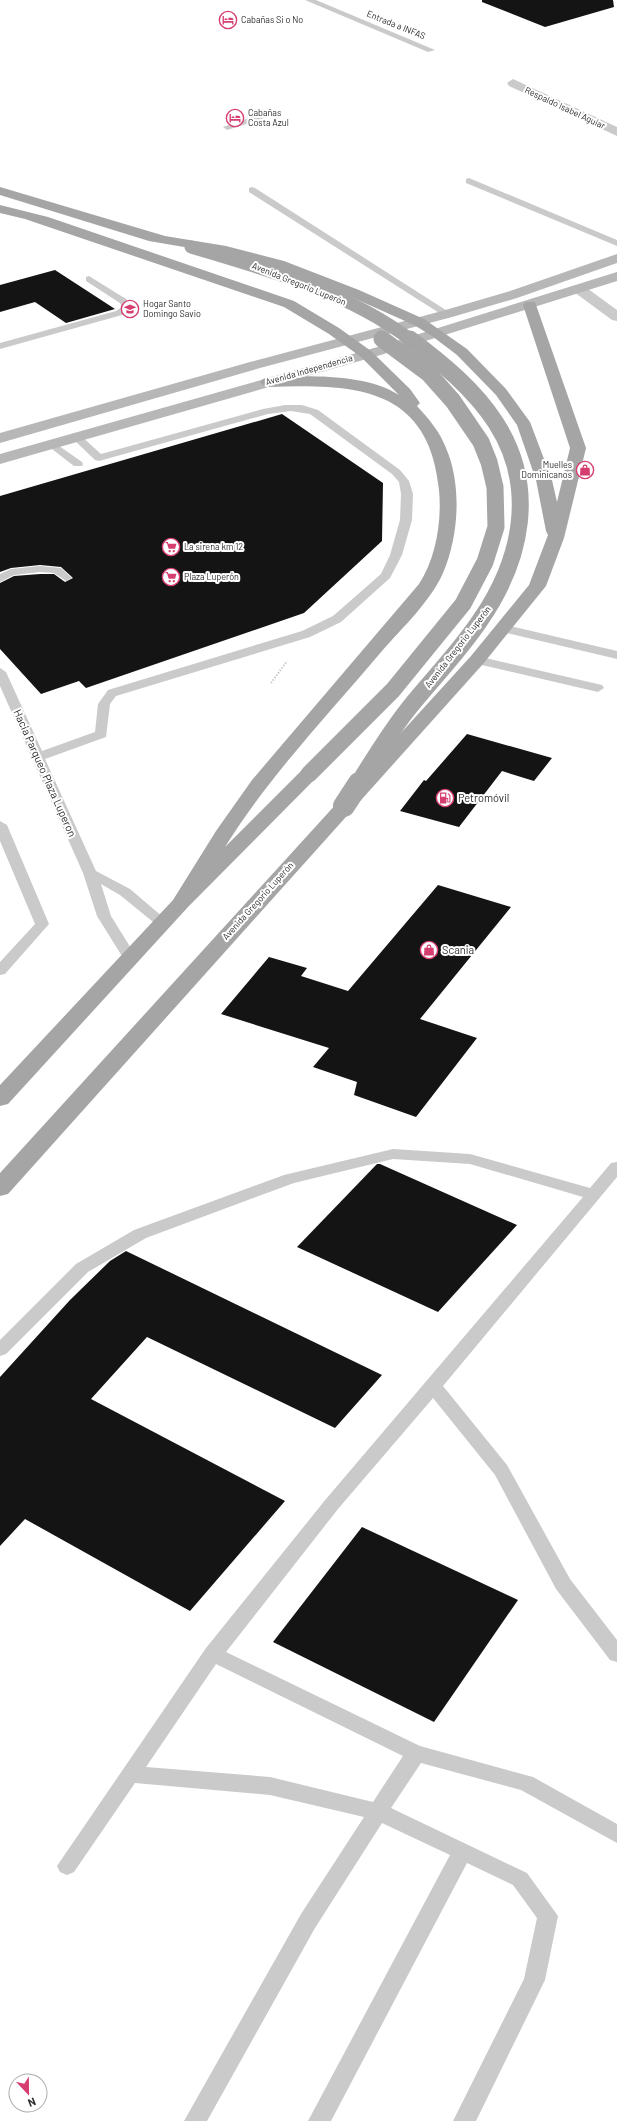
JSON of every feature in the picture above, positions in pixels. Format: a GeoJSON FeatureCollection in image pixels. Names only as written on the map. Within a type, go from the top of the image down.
{"type":"FeatureCollection","features":[{"type":"Feature","properties":{"kind":"main road","name":"Avenida Gregorio Luperón"},"geometry":{"type":"LineString","coordinates":[[0,191],[154,238],[250,264],[296,280],[345,301],[398,331],[434,357],[454,374],[479,400],[502,431],[513,456],[521,510],[519,539],[506,578],[491,607],[396,726],[344,806],[0,1188]]}},
{"type":"Feature","properties":{"kind":"main road","name":"Avenida Gregorio Luperón"},"geometry":{"type":"LineString","coordinates":[[0,209],[88,230],[267,284],[359,323],[410,358],[429,374],[453,401],[481,442],[489,462],[495,487],[496,527],[485,562],[463,604],[393,690],[181,903],[0,1099]]}},
{"type":"Feature","properties":{"kind":"main road"},"geometry":{"type":"LineString","coordinates":[[30,217],[289,304],[348,341],[366,354],[405,392],[424,421],[442,460],[449,488],[447,529],[434,573],[394,627],[254,789],[181,903]]}},
{"type":"Feature","properties":{"kind":"main road"},"geometry":{"type":"LineString","coordinates":[[154,238],[226,250],[279,264],[354,293],[419,322],[437,333],[462,352],[501,392],[525,425],[544,480],[556,538]]}},
{"type":"Feature","properties":{"kind":"main road","name":"Avenida Independencia"},"geometry":{"type":"LineString","coordinates":[[0,438],[255,365],[419,322],[512,295],[617,258]]}},
{"type":"Feature","properties":{"kind":"main road","name":"Avenida Independencia"},"geometry":{"type":"LineString","coordinates":[[0,459],[437,333],[530,305],[617,276]]}},
{"type":"Feature","properties":{"kind":"main road"},"geometry":{"type":"LineString","coordinates":[[344,806],[477,660],[537,586],[556,538],[578,448],[530,305]]}},
{"type":"Feature","properties":{"kind":"main road"},"geometry":{"type":"LineString","coordinates":[[268,382],[332,382],[363,386],[390,395],[424,421]]}},
{"type":"Feature","properties":{"kind":"street","name":"Respaldo Isabel Aguiar"},"geometry":{"type":"LineString","coordinates":[[513,83],[617,132]]}},
{"type":"Feature","properties":{"kind":"street"},"geometry":{"type":"LineString","coordinates":[[579,289],[617,317]]}},
{"type":"Feature","properties":{"kind":"lane","name":"Entrada a INFAS"},"geometry":{"type":"LineString","coordinates":[[309,0],[431,50]]}},
{"type":"Feature","properties":{"kind":"lane"},"geometry":{"type":"LineString","coordinates":[[226,127],[266,115]]}},
{"type":"Feature","properties":{"kind":"lane"},"geometry":{"type":"LineString","coordinates":[[469,181],[617,243]]}},
{"type":"Feature","properties":{"kind":"lane"},"geometry":{"type":"LineString","coordinates":[[252,190],[446,314]]}},
{"type":"Feature","properties":{"kind":"lane"},"geometry":{"type":"LineString","coordinates":[[0,346],[119,313],[128,308],[123,301],[89,279]]}},
{"type":"Feature","properties":{"kind":"lane"},"geometry":{"type":"LineString","coordinates":[[38,757],[101,734],[104,704],[112,693],[306,634],[337,619],[386,576],[396,555],[406,520],[407,494],[404,481],[396,472],[314,412],[302,407],[285,407],[267,411],[100,458],[76,437]]}},
{"type":"Feature","properties":{"kind":"lane"},"geometry":{"type":"LineString","coordinates":[[52,444],[78,464]]}},
{"type":"Feature","properties":{"kind":"lane"},"geometry":{"type":"LineString","coordinates":[[0,579],[11,572],[40,569],[57,570],[66,578]]}},
{"type":"Feature","properties":{"kind":"lane"},"geometry":{"type":"LineString","coordinates":[[502,628],[617,655]]}},
{"type":"Feature","properties":{"kind":"lane"},"geometry":{"type":"LineString","coordinates":[[477,660],[598,688]]}},
{"type":"Feature","properties":{"kind":"lane","name":"Hacia Parqueo Plaza Luperon"},"geometry":{"type":"LineString","coordinates":[[0,672],[90,873],[104,916],[130,958]]}},
{"type":"Feature","properties":{"kind":"lane"},"geometry":{"type":"LineString","coordinates":[[0,825],[42,924],[0,971]]}},
{"type":"Feature","properties":{"kind":"lane"},"geometry":{"type":"LineString","coordinates":[[90,873],[125,892],[163,923]]}},
{"type":"Feature","properties":{"kind":"lane"},"geometry":{"type":"LineString","coordinates":[[0,1350],[82,1268],[140,1234],[290,1180],[393,1154],[470,1159],[594,1195]]}},
{"type":"Feature","properties":{"kind":"lane"},"geometry":{"type":"LineString","coordinates":[[67,1866],[213,1654],[332,1504],[617,1167]]}},
{"type":"Feature","properties":{"kind":"lane"},"geometry":{"type":"LineString","coordinates":[[433,1386],[501,1470],[563,1584],[617,1654]]}},
{"type":"Feature","properties":{"kind":"lane"},"geometry":{"type":"LineString","coordinates":[[213,1654],[416,1754],[526,1783],[617,1834]]}},
{"type":"Feature","properties":{"kind":"lane"},"geometry":{"type":"LineString","coordinates":[[195,2121],[308,1922],[416,1754]]}},
{"type":"Feature","properties":{"kind":"lane"},"geometry":{"type":"LineString","coordinates":[[130,1774],[270,1786],[379,1812],[520,1879],[548,1916],[534,1980],[464,2121]]}},
{"type":"Feature","properties":{"kind":"lane"},"geometry":{"type":"LineString","coordinates":[[319,2121],[462,1852]]}},
{"type":"Feature","properties":{"kind":"building"},"geometry":{"type":"Polygon","coordinates":[[[482,0],[613,0],[614,7],[545,27],[482,2],[482,0]]]}},
{"type":"Feature","properties":{"kind":"building"},"geometry":{"type":"Polygon","coordinates":[[[55,270],[115,309],[66,323],[35,302],[0,312],[0,285],[55,270]]]}},
{"type":"Feature","properties":{"kind":"building","name":"Plaza Luperón"},"geometry":{"type":"Polygon","coordinates":[[[282,414],[383,483],[382,541],[304,613],[86,688],[79,681],[41,694],[0,649],[0,583],[14,576],[40,574],[54,574],[65,582],[73,578],[61,567],[40,565],[11,568],[0,572],[0,496],[282,414]]]}},
{"type":"Feature","properties":{"kind":"building"},"geometry":{"type":"Polygon","coordinates":[[[467,734],[552,758],[534,781],[502,771],[459,827],[400,811],[424,780],[426,781],[467,734]]]}},
{"type":"Feature","properties":{"kind":"building"},"geometry":{"type":"Polygon","coordinates":[[[438,885],[511,907],[420,1019],[477,1038],[416,1117],[354,1095],[357,1082],[313,1067],[329,1048],[221,1014],[269,957],[307,968],[301,976],[348,991],[438,885]]]}},
{"type":"Feature","properties":{"kind":"building"},"geometry":{"type":"Polygon","coordinates":[[[377,1164],[517,1225],[438,1312],[297,1247],[377,1164]]]}},
{"type":"Feature","properties":{"kind":"building"},"geometry":{"type":"Polygon","coordinates":[[[126,1251],[382,1375],[335,1428],[147,1337],[91,1399],[285,1501],[190,1611],[25,1519],[0,1546],[0,1377],[70,1300],[110,1261],[126,1251]]]}},
{"type":"Feature","properties":{"kind":"building"},"geometry":{"type":"Polygon","coordinates":[[[362,1527],[518,1600],[434,1722],[273,1642],[362,1527]]]}},
{"type":"Feature","properties":{"kind":"place","name":"Cabañas Si o No"},"geometry":{"type":"Point","coordinates":[228,20]}},
{"type":"Feature","properties":{"kind":"place","name":"Cabañas Costa Azul"},"geometry":{"type":"Point","coordinates":[235,118]}},
{"type":"Feature","properties":{"kind":"place","name":"Hogar Santo Domingo Savio"},"geometry":{"type":"Point","coordinates":[130,309]}},
{"type":"Feature","properties":{"kind":"place","name":"Muelles Dominicanos"},"geometry":{"type":"Point","coordinates":[585,470]}},
{"type":"Feature","properties":{"kind":"place","name":"La sirena km 12"},"geometry":{"type":"Point","coordinates":[171,547]}},
{"type":"Feature","properties":{"kind":"place","name":"Plaza Luperón"},"geometry":{"type":"Point","coordinates":[171,577]}},
{"type":"Feature","properties":{"kind":"place","name":"Petromóvil"},"geometry":{"type":"Point","coordinates":[445,798]}},
{"type":"Feature","properties":{"kind":"place","name":"Scania"},"geometry":{"type":"Point","coordinates":[429,950]}}]}
